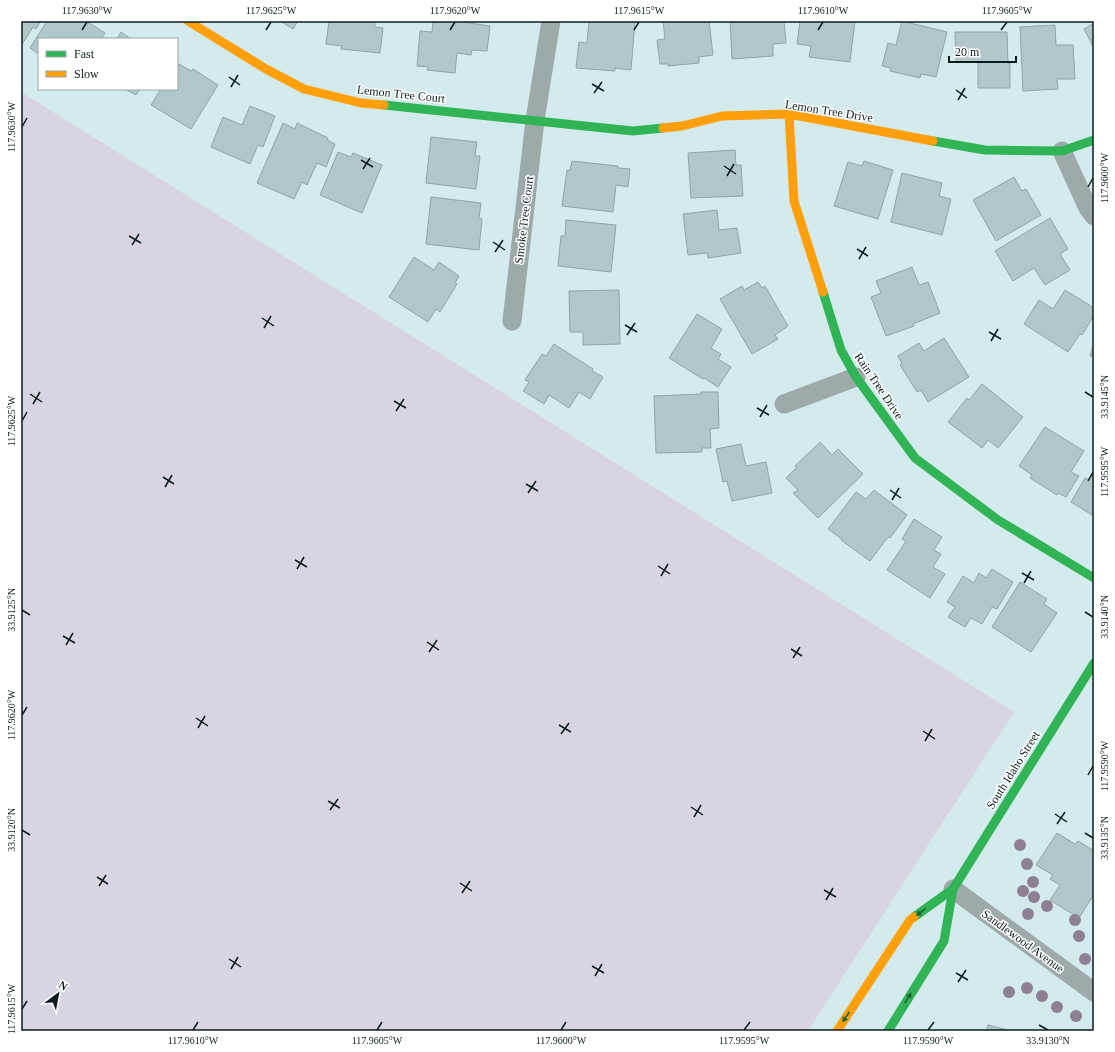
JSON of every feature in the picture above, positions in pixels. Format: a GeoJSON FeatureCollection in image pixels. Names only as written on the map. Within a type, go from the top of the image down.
{"type":"FeatureCollection","features":[{"type":"Feature","properties":{"kind":"street","name":"Lemon Tree Court"},"geometry":{"type":"LineString","coordinates":[[188,21],[266,69],[304,89],[361,103],[535,120]]}},
{"type":"Feature","properties":{"kind":"street","name":"Smoke Tree Court"},"geometry":{"type":"LineString","coordinates":[[512,321],[535,120],[551,21]]}},
{"type":"Feature","properties":{"kind":"street","name":"Lemon Tree Drive"},"geometry":{"type":"LineString","coordinates":[[535,120],[632,131],[682,126],[722,116],[789,114],[985,150],[1062,151],[1094,140]]}},
{"type":"Feature","properties":{"kind":"street","name":"Rain Tree Drive"},"geometry":{"type":"LineString","coordinates":[[789,114],[794,201],[841,350],[856,377],[915,458],[998,520],[1094,578]]}},
{"type":"Feature","properties":{"kind":"street"},"geometry":{"type":"LineString","coordinates":[[1062,151],[1088,208],[1094,216]]}},
{"type":"Feature","properties":{"kind":"street"},"geometry":{"type":"LineString","coordinates":[[784,404],[856,377]]}},
{"type":"Feature","properties":{"kind":"street","name":"South Idaho Street"},"geometry":{"type":"LineString","coordinates":[[888,1031],[944,941],[953,889],[1094,663]]}},
{"type":"Feature","properties":{"kind":"street","name":"South Idaho Street"},"geometry":{"type":"LineString","coordinates":[[837,1031],[910,920],[953,889]]}},
{"type":"Feature","properties":{"kind":"street","name":"Sandlewood Avenue"},"geometry":{"type":"LineString","coordinates":[[953,889],[1094,992]]}},
{"type":"Feature","properties":{"kind":"shaded area"},"geometry":{"type":"Polygon","coordinates":[[[21,92],[1014,712],[808,1031],[21,1031],[21,92]]]}},
{"type":"Feature","properties":{"kind":"building"},"geometry":{"type":"Polygon","coordinates":[[[21,21],[41,21],[36,29],[33,27],[23,43],[21,42],[21,21]]]}},
{"type":"Feature","properties":{"kind":"building"},"geometry":{"type":"Polygon","coordinates":[[[47,21],[86,21],[105,33],[102,38],[38,38],[38,53],[30,48],[47,21]]]}},
{"type":"Feature","properties":{"kind":"building"},"geometry":{"type":"Polygon","coordinates":[[[280,21],[298,21],[293,29],[280,21]]]}},
{"type":"Feature","properties":{"kind":"building"},"geometry":{"type":"Polygon","coordinates":[[[329,21],[375,21],[375,27],[383,28],[380,53],[341,49],[342,46],[326,44],[329,21]]]}},
{"type":"Feature","properties":{"kind":"building"},"geometry":{"type":"Polygon","coordinates":[[[433,21],[456,21],[490,26],[487,51],[472,50],[471,55],[457,53],[455,73],[427,70],[428,67],[417,66],[420,31],[432,32],[433,21]]]}},
{"type":"Feature","properties":{"kind":"building"},"geometry":{"type":"Polygon","coordinates":[[[589,21],[635,21],[631,70],[615,68],[615,71],[576,68],[579,42],[587,43],[589,21]]]}},
{"type":"Feature","properties":{"kind":"building"},"geometry":{"type":"Polygon","coordinates":[[[663,21],[709,21],[713,55],[699,57],[699,63],[668,66],[668,64],[660,64],[657,40],[665,39],[663,21]]]}},
{"type":"Feature","properties":{"kind":"building"},"geometry":{"type":"Polygon","coordinates":[[[730,21],[784,21],[786,43],[773,44],[773,56],[732,59],[730,21]]]}},
{"type":"Feature","properties":{"kind":"building"},"geometry":{"type":"Polygon","coordinates":[[[800,21],[855,21],[850,62],[809,57],[811,46],[797,44],[800,21]]]}},
{"type":"Feature","properties":{"kind":"building"},"geometry":{"type":"Polygon","coordinates":[[[902,21],[947,32],[936,77],[921,74],[920,78],[890,71],[891,68],[882,66],[888,43],[896,45],[902,21]]]}},
{"type":"Feature","properties":{"kind":"building"},"geometry":{"type":"Polygon","coordinates":[[[1094,23],[1094,48],[1084,29],[1094,23]]]}},
{"type":"Feature","properties":{"kind":"building"},"geometry":{"type":"Polygon","coordinates":[[[1055,25],[1056,45],[1073,45],[1075,79],[1057,79],[1058,89],[1023,91],[1020,27],[1055,25]]]}},
{"type":"Feature","properties":{"kind":"building"},"geometry":{"type":"Polygon","coordinates":[[[121,32],[130,38],[118,38],[121,32]]]}},
{"type":"Feature","properties":{"kind":"building"},"geometry":{"type":"Polygon","coordinates":[[[955,32],[1007,32],[1008,64],[1010,63],[1010,88],[978,88],[978,62],[956,62],[955,32]]]}},
{"type":"Feature","properties":{"kind":"building"},"geometry":{"type":"Polygon","coordinates":[[[178,64],[191,71],[193,69],[218,85],[191,129],[151,105],[160,90],[178,90],[178,64]]]}},
{"type":"Feature","properties":{"kind":"building"},"geometry":{"type":"Polygon","coordinates":[[[127,90],[139,90],[136,95],[127,90]]]}},
{"type":"Feature","properties":{"kind":"building"},"geometry":{"type":"Polygon","coordinates":[[[250,106],[275,116],[263,147],[258,145],[250,164],[211,147],[223,117],[242,125],[250,106]]]}},
{"type":"Feature","properties":{"kind":"building"},"geometry":{"type":"Polygon","coordinates":[[[283,123],[295,129],[297,123],[328,138],[327,140],[335,144],[326,167],[317,163],[307,185],[302,182],[294,199],[257,183],[283,123]]]}},
{"type":"Feature","properties":{"kind":"building"},"geometry":{"type":"Polygon","coordinates":[[[431,137],[477,142],[475,156],[480,156],[476,189],[426,183],[431,137]]]}},
{"type":"Feature","properties":{"kind":"building"},"geometry":{"type":"Polygon","coordinates":[[[735,150],[736,165],[741,165],[743,196],[691,198],[688,153],[735,150]]]}},
{"type":"Feature","properties":{"kind":"building"},"geometry":{"type":"Polygon","coordinates":[[[338,152],[351,157],[353,153],[382,165],[362,213],[320,195],[338,152]]]}},
{"type":"Feature","properties":{"kind":"building"},"geometry":{"type":"Polygon","coordinates":[[[572,161],[618,166],[618,168],[630,169],[628,187],[616,185],[613,212],[562,206],[567,170],[570,170],[572,161]]]}},
{"type":"Feature","properties":{"kind":"building"},"geometry":{"type":"Polygon","coordinates":[[[864,161],[893,170],[878,219],[834,206],[848,162],[862,166],[864,161]]]}},
{"type":"Feature","properties":{"kind":"building"},"geometry":{"type":"Polygon","coordinates":[[[902,173],[942,183],[939,196],[951,199],[942,235],[891,222],[902,173]]]}},
{"type":"Feature","properties":{"kind":"building"},"geometry":{"type":"Polygon","coordinates":[[[1014,177],[1022,191],[1026,189],[1041,215],[996,241],[973,200],[1014,177]]]}},
{"type":"Feature","properties":{"kind":"building"},"geometry":{"type":"Polygon","coordinates":[[[431,197],[481,203],[479,218],[482,219],[479,250],[426,244],[431,197]]]}},
{"type":"Feature","properties":{"kind":"building"},"geometry":{"type":"Polygon","coordinates":[[[717,210],[719,230],[737,228],[741,253],[708,258],[707,253],[688,255],[683,214],[717,210]]]}},
{"type":"Feature","properties":{"kind":"building"},"geometry":{"type":"Polygon","coordinates":[[[1050,218],[1068,249],[1060,254],[1070,270],[1045,285],[1034,268],[1013,281],[995,251],[1050,218]]]}},
{"type":"Feature","properties":{"kind":"building"},"geometry":{"type":"Polygon","coordinates":[[[566,220],[616,225],[611,272],[558,266],[561,236],[565,236],[566,220]]]}},
{"type":"Feature","properties":{"kind":"building"},"geometry":{"type":"Polygon","coordinates":[[[414,257],[434,270],[439,262],[459,276],[455,283],[457,284],[440,312],[436,309],[428,322],[389,297],[414,257]]]}},
{"type":"Feature","properties":{"kind":"building"},"geometry":{"type":"Polygon","coordinates":[[[912,267],[919,285],[928,282],[940,313],[913,324],[914,326],[886,336],[871,297],[881,293],[876,281],[912,267]]]}},
{"type":"Feature","properties":{"kind":"building"},"geometry":{"type":"Polygon","coordinates":[[[758,282],[762,288],[765,286],[788,326],[775,335],[778,339],[752,354],[720,299],[742,286],[744,290],[758,282]]]}},
{"type":"Feature","properties":{"kind":"building"},"geometry":{"type":"Polygon","coordinates":[[[619,290],[620,344],[583,345],[583,332],[570,332],[569,291],[619,290]]]}},
{"type":"Feature","properties":{"kind":"building"},"geometry":{"type":"Polygon","coordinates":[[[1065,290],[1094,308],[1094,315],[1082,335],[1080,334],[1068,352],[1024,324],[1039,300],[1053,309],[1065,290]]]}},
{"type":"Feature","properties":{"kind":"building"},"geometry":{"type":"Polygon","coordinates":[[[697,314],[722,329],[711,348],[721,354],[718,359],[731,367],[718,387],[669,358],[697,314]]]}},
{"type":"Feature","properties":{"kind":"building"},"geometry":{"type":"Polygon","coordinates":[[[944,338],[969,377],[928,402],[921,390],[917,392],[900,365],[902,364],[898,356],[919,343],[924,351],[944,338]]]}},
{"type":"Feature","properties":{"kind":"building"},"geometry":{"type":"Polygon","coordinates":[[[1094,343],[1094,357],[1090,356],[1094,343]]]}},
{"type":"Feature","properties":{"kind":"building"},"geometry":{"type":"Polygon","coordinates":[[[554,344],[603,377],[590,399],[579,392],[569,408],[549,395],[544,404],[523,391],[529,382],[525,380],[542,354],[546,356],[554,344]]]}},
{"type":"Feature","properties":{"kind":"building"},"geometry":{"type":"Polygon","coordinates":[[[982,384],[1023,417],[998,448],[988,440],[982,448],[948,422],[967,398],[969,400],[982,384]]]}},
{"type":"Feature","properties":{"kind":"building"},"geometry":{"type":"Polygon","coordinates":[[[701,392],[718,392],[719,428],[710,429],[711,448],[702,448],[702,452],[656,453],[654,396],[701,394],[701,392]]]}},
{"type":"Feature","properties":{"kind":"building"},"geometry":{"type":"Polygon","coordinates":[[[1045,427],[1084,451],[1071,472],[1079,476],[1066,497],[1058,493],[1057,495],[1030,478],[1032,475],[1019,466],[1045,427]]]}},
{"type":"Feature","properties":{"kind":"building"},"geometry":{"type":"Polygon","coordinates":[[[820,442],[832,455],[838,449],[863,474],[818,518],[793,493],[798,490],[786,478],[797,467],[795,466],[820,442]]]}},
{"type":"Feature","properties":{"kind":"building"},"geometry":{"type":"Polygon","coordinates":[[[741,444],[746,466],[766,462],[772,493],[732,501],[727,481],[723,482],[716,449],[741,444]]]}},
{"type":"Feature","properties":{"kind":"building"},"geometry":{"type":"Polygon","coordinates":[[[1094,472],[1094,511],[1092,515],[1071,502],[1085,478],[1089,480],[1094,472]]]}},
{"type":"Feature","properties":{"kind":"building"},"geometry":{"type":"Polygon","coordinates":[[[874,490],[907,515],[870,561],[828,529],[856,492],[866,499],[874,490]]]}},
{"type":"Feature","properties":{"kind":"building"},"geometry":{"type":"Polygon","coordinates":[[[914,519],[942,537],[934,550],[941,554],[933,567],[945,574],[930,598],[887,570],[906,541],[902,539],[914,519]]]}},
{"type":"Feature","properties":{"kind":"building"},"geometry":{"type":"Polygon","coordinates":[[[992,569],[1013,582],[997,609],[992,607],[982,624],[971,618],[965,627],[948,617],[955,607],[947,602],[963,576],[974,583],[979,573],[986,578],[992,569]]]}},
{"type":"Feature","properties":{"kind":"building"},"geometry":{"type":"Polygon","coordinates":[[[1020,582],[1047,599],[1044,604],[1057,613],[1031,652],[992,627],[1020,582]]]}},
{"type":"Feature","properties":{"kind":"building"},"geometry":{"type":"Polygon","coordinates":[[[1057,833],[1075,844],[1078,841],[1094,851],[1094,894],[1079,918],[1050,900],[1060,885],[1050,879],[1053,875],[1036,865],[1057,833]]]}},
{"type":"Feature","properties":{"kind":"building"},"geometry":{"type":"Polygon","coordinates":[[[988,1025],[1012,1031],[986,1031],[988,1025]]]}},
{"type":"Feature","properties":{"kind":"traffic: fast"},"geometry":{"type":"LineString","coordinates":[[384,105],[633,131],[663,128]]}},
{"type":"Feature","properties":{"kind":"traffic: fast"},"geometry":{"type":"LineString","coordinates":[[933,141],[985,150],[1062,151],[1094,140]]}},
{"type":"Feature","properties":{"kind":"traffic: fast"},"geometry":{"type":"LineString","coordinates":[[823,292],[841,350],[856,377],[915,458],[998,520],[1094,578]]}},
{"type":"Feature","properties":{"kind":"traffic: fast"},"geometry":{"type":"LineString","coordinates":[[914,917],[953,889],[1094,663]]}},
{"type":"Feature","properties":{"kind":"traffic: fast"},"geometry":{"type":"LineString","coordinates":[[888,1031],[944,941],[953,889]]}},
{"type":"Feature","properties":{"kind":"traffic: slow"},"geometry":{"type":"LineString","coordinates":[[188,21],[266,69],[304,89],[361,103],[384,105]]}},
{"type":"Feature","properties":{"kind":"traffic: slow"},"geometry":{"type":"LineString","coordinates":[[663,128],[682,126],[722,116],[789,114],[933,141]]}},
{"type":"Feature","properties":{"kind":"traffic: slow"},"geometry":{"type":"LineString","coordinates":[[789,114],[794,201],[823,292]]}},
{"type":"Feature","properties":{"kind":"traffic: slow"},"geometry":{"type":"LineString","coordinates":[[837,1031],[910,920],[914,917]]}}]}
